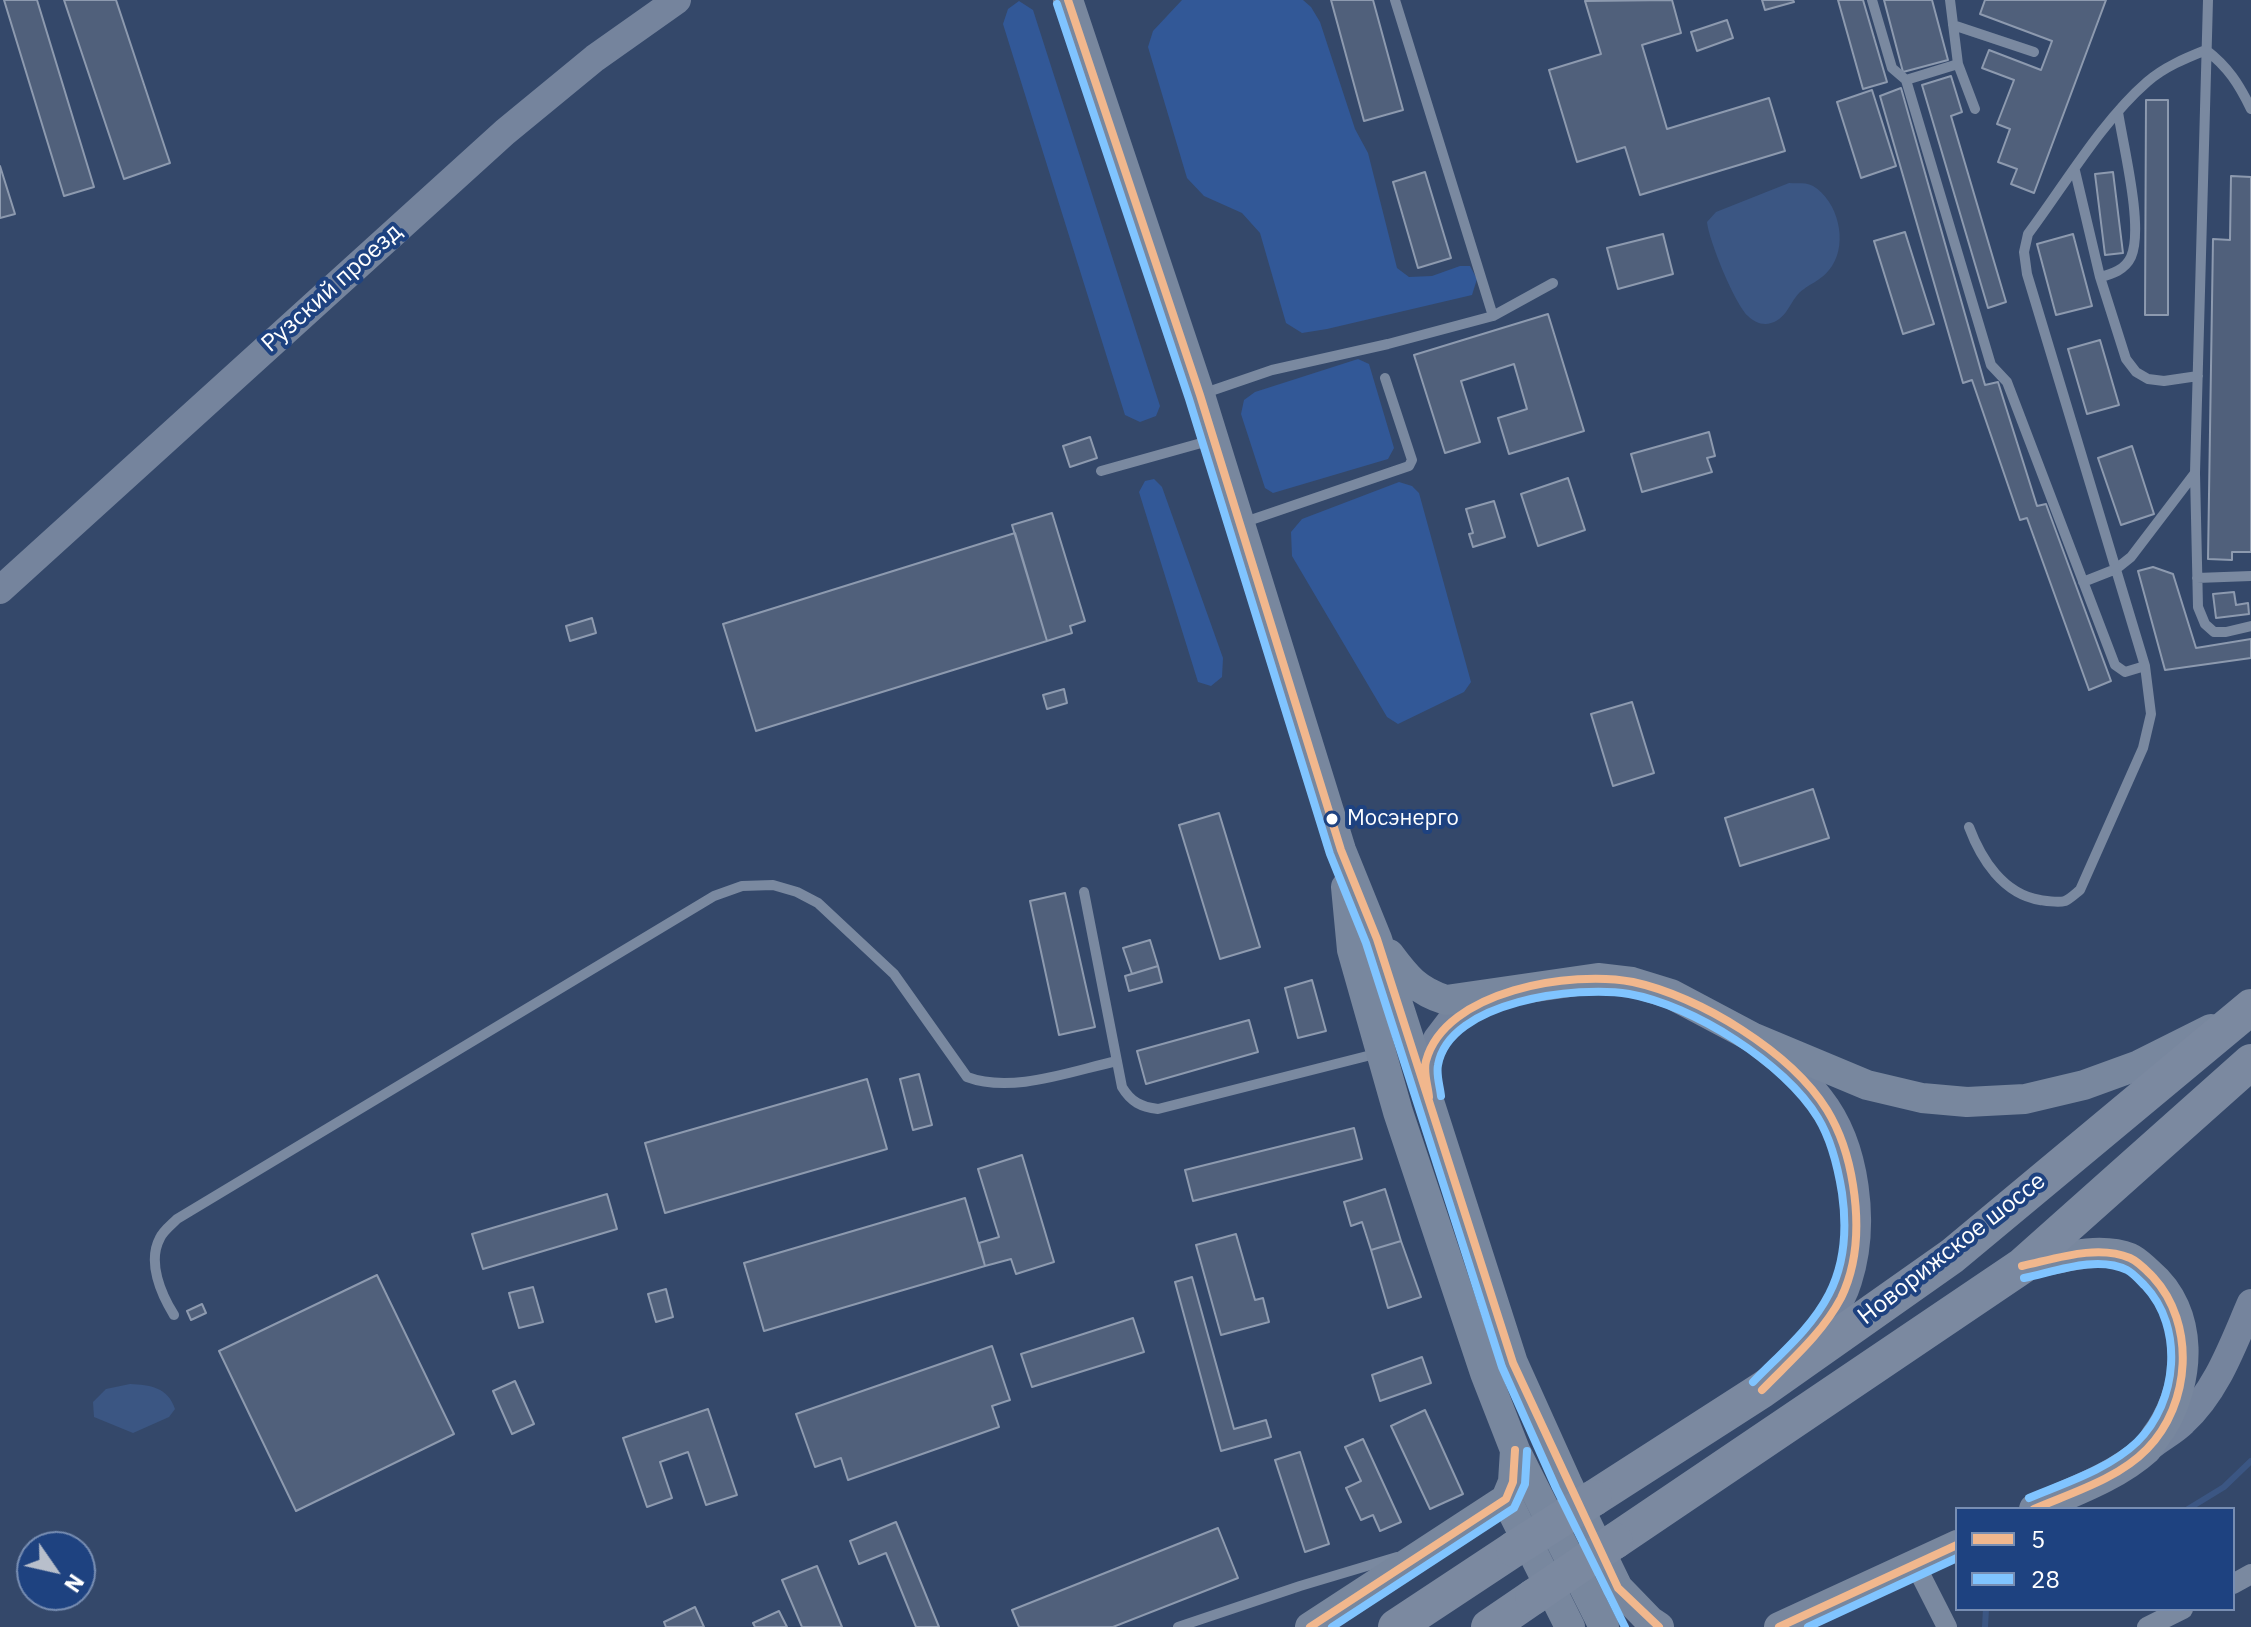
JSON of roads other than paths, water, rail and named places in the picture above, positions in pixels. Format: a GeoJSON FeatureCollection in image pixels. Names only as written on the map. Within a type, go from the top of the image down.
{"type":"FeatureCollection","features":[{"type":"Feature","properties":{"kind":"highway","name":"Новорижское шоссе"},"geometry":{"type":"LineString","coordinates":[[1396,1627],[1762,1390],[1952,1256],[2248,1010]]}},
{"type":"Feature","properties":{"kind":"highway","name":"Новорижское шоссе"},"geometry":{"type":"LineString","coordinates":[[1492,1625],[2022,1266],[2251,1062]]}},
{"type":"Feature","properties":{"kind":"main road"},"geometry":{"type":"LineString","coordinates":[[1068,0],[1200,395],[1341,850],[1377,939],[1513,1363],[1618,1588],[1659,1627]]}},
{"type":"Feature","properties":{"kind":"main road"},"geometry":{"type":"LineString","coordinates":[[1341,850],[1352,950],[1398,1112],[1480,1359],[1515,1450],[1604,1627]]}},
{"type":"Feature","properties":{"kind":"main road"},"geometry":{"type":"LineString","coordinates":[[1377,939],[1406,977],[1427,994],[1446,1000],[1598,978],[1632,982],[1671,994],[1752,1037],[1867,1085],[1922,1098],[1967,1102],[2025,1099],[2112,1075],[2139,1065],[2248,1010]]}},
{"type":"Feature","properties":{"kind":"main road"},"geometry":{"type":"LineString","coordinates":[[2022,1266],[2077,1255],[2106,1254],[2132,1258],[2156,1279],[2176,1306],[2184,1340],[2182,1379],[2170,1414],[2148,1448],[2112,1473],[2038,1507]]}},
{"type":"Feature","properties":{"kind":"main road"},"geometry":{"type":"LineString","coordinates":[[1310,1627],[1340,1588],[1437,1544],[1506,1499],[1513,1482],[1515,1450]]}},
{"type":"Feature","properties":{"kind":"main road"},"geometry":{"type":"LineString","coordinates":[[1506,1499],[1570,1627]]}},
{"type":"Feature","properties":{"kind":"main road"},"geometry":{"type":"LineString","coordinates":[[1779,1627],[1955,1546]]}},
{"type":"Feature","properties":{"kind":"street","name":"Рузский проезд"},"geometry":{"type":"LineString","coordinates":[[0,590],[505,132],[595,58],[677,0]]}},
{"type":"Feature","properties":{"kind":"street"},"geometry":{"type":"LineString","coordinates":[[1429,1097],[1426,1062],[1437,1039],[1453,1018],[1507,992]]}},
{"type":"Feature","properties":{"kind":"street"},"geometry":{"type":"LineString","coordinates":[[1752,1037],[1799,1076],[1821,1100],[1836,1126],[1848,1159],[1856,1205],[1856,1244],[1849,1280],[1842,1296],[1817,1335],[1762,1390]]}},
{"type":"Feature","properties":{"kind":"street"},"geometry":{"type":"LineString","coordinates":[[2148,1448],[2183,1422],[2207,1393],[2226,1361],[2251,1303]]}},
{"type":"Feature","properties":{"kind":"street"},"geometry":{"type":"LineString","coordinates":[[1915,1564],[1947,1627]]}},
{"type":"Feature","properties":{"kind":"street"},"geometry":{"type":"LineString","coordinates":[[1618,1588],[1638,1627]]}},
{"type":"Feature","properties":{"kind":"street"},"geometry":{"type":"LineString","coordinates":[[2147,1627],[2179,1611]]}},
{"type":"Feature","properties":{"kind":"lane"},"geometry":{"type":"LineString","coordinates":[[1395,0],[1493,316]]}},
{"type":"Feature","properties":{"kind":"lane"},"geometry":{"type":"LineString","coordinates":[[1872,0],[1892,68],[1906,80],[1991,365],[2007,382],[2115,665],[2125,672],[2145,666]]}},
{"type":"Feature","properties":{"kind":"lane"},"geometry":{"type":"LineString","coordinates":[[1950,0],[1958,64],[1975,109]]}},
{"type":"Feature","properties":{"kind":"lane"},"geometry":{"type":"LineString","coordinates":[[2208,0],[2195,473],[2198,607],[2205,624],[2214,632],[2251,626]]}},
{"type":"Feature","properties":{"kind":"lane"},"geometry":{"type":"LineString","coordinates":[[1953,25],[2034,52]]}},
{"type":"Feature","properties":{"kind":"lane"},"geometry":{"type":"LineString","coordinates":[[2206,50],[2224,64],[2238,81],[2251,109]]}},
{"type":"Feature","properties":{"kind":"lane"},"geometry":{"type":"LineString","coordinates":[[1969,827],[1976,847],[1991,870],[2010,887],[2030,898],[2064,901],[2080,890],[2143,748],[2151,714],[2145,666],[2027,274],[2024,252],[2028,234],[2118,112],[2148,81],[2178,61],[2206,50]]}},
{"type":"Feature","properties":{"kind":"lane"},"geometry":{"type":"LineString","coordinates":[[1906,80],[1958,64]]}},
{"type":"Feature","properties":{"kind":"lane"},"geometry":{"type":"LineString","coordinates":[[2100,277],[2116,273],[2131,258],[2136,223],[2118,112]]}},
{"type":"Feature","properties":{"kind":"lane"},"geometry":{"type":"LineString","coordinates":[[2075,171],[2100,277],[2126,359],[2136,372],[2148,379],[2164,381],[2198,376]]}},
{"type":"Feature","properties":{"kind":"lane"},"geometry":{"type":"LineString","coordinates":[[1200,395],[1272,370],[1493,316],[1553,283]]}},
{"type":"Feature","properties":{"kind":"lane"},"geometry":{"type":"LineString","coordinates":[[1240,524],[1409,466],[1412,460],[1385,378]]}},
{"type":"Feature","properties":{"kind":"lane"},"geometry":{"type":"LineString","coordinates":[[1101,471],[1214,439]]}},
{"type":"Feature","properties":{"kind":"lane"},"geometry":{"type":"LineString","coordinates":[[2083,582],[2116,569],[2131,557],[2195,473]]}},
{"type":"Feature","properties":{"kind":"lane"},"geometry":{"type":"LineString","coordinates":[[2197,578],[2251,576]]}},
{"type":"Feature","properties":{"kind":"lane"},"geometry":{"type":"LineString","coordinates":[[174,1315],[158,1280],[154,1254],[161,1235],[177,1219],[714,896],[742,886],[773,885],[797,892],[818,903],[894,974],[967,1077],[983,1083],[1009,1085],[1117,1061]]}},
{"type":"Feature","properties":{"kind":"lane"},"geometry":{"type":"LineString","coordinates":[[1084,892],[1122,1087],[1129,1097],[1143,1107],[1158,1109],[1381,1052]]}},
{"type":"Feature","properties":{"kind":"lane"},"geometry":{"type":"LineString","coordinates":[[1178,1627],[1340,1588]]}},
{"type":"Feature","properties":{"kind":"waterway"},"geometry":{"type":"LineString","coordinates":[[2191,1507],[2224,1487],[2251,1461]]}},
{"type":"Feature","properties":{"kind":"waterway"},"geometry":{"type":"LineString","coordinates":[[1985,1627],[1986,1611]]}},
{"type":"Feature","properties":{"kind":"place","name":"Мосэнерго"},"geometry":{"type":"Point","coordinates":[1332,819]}}]}
